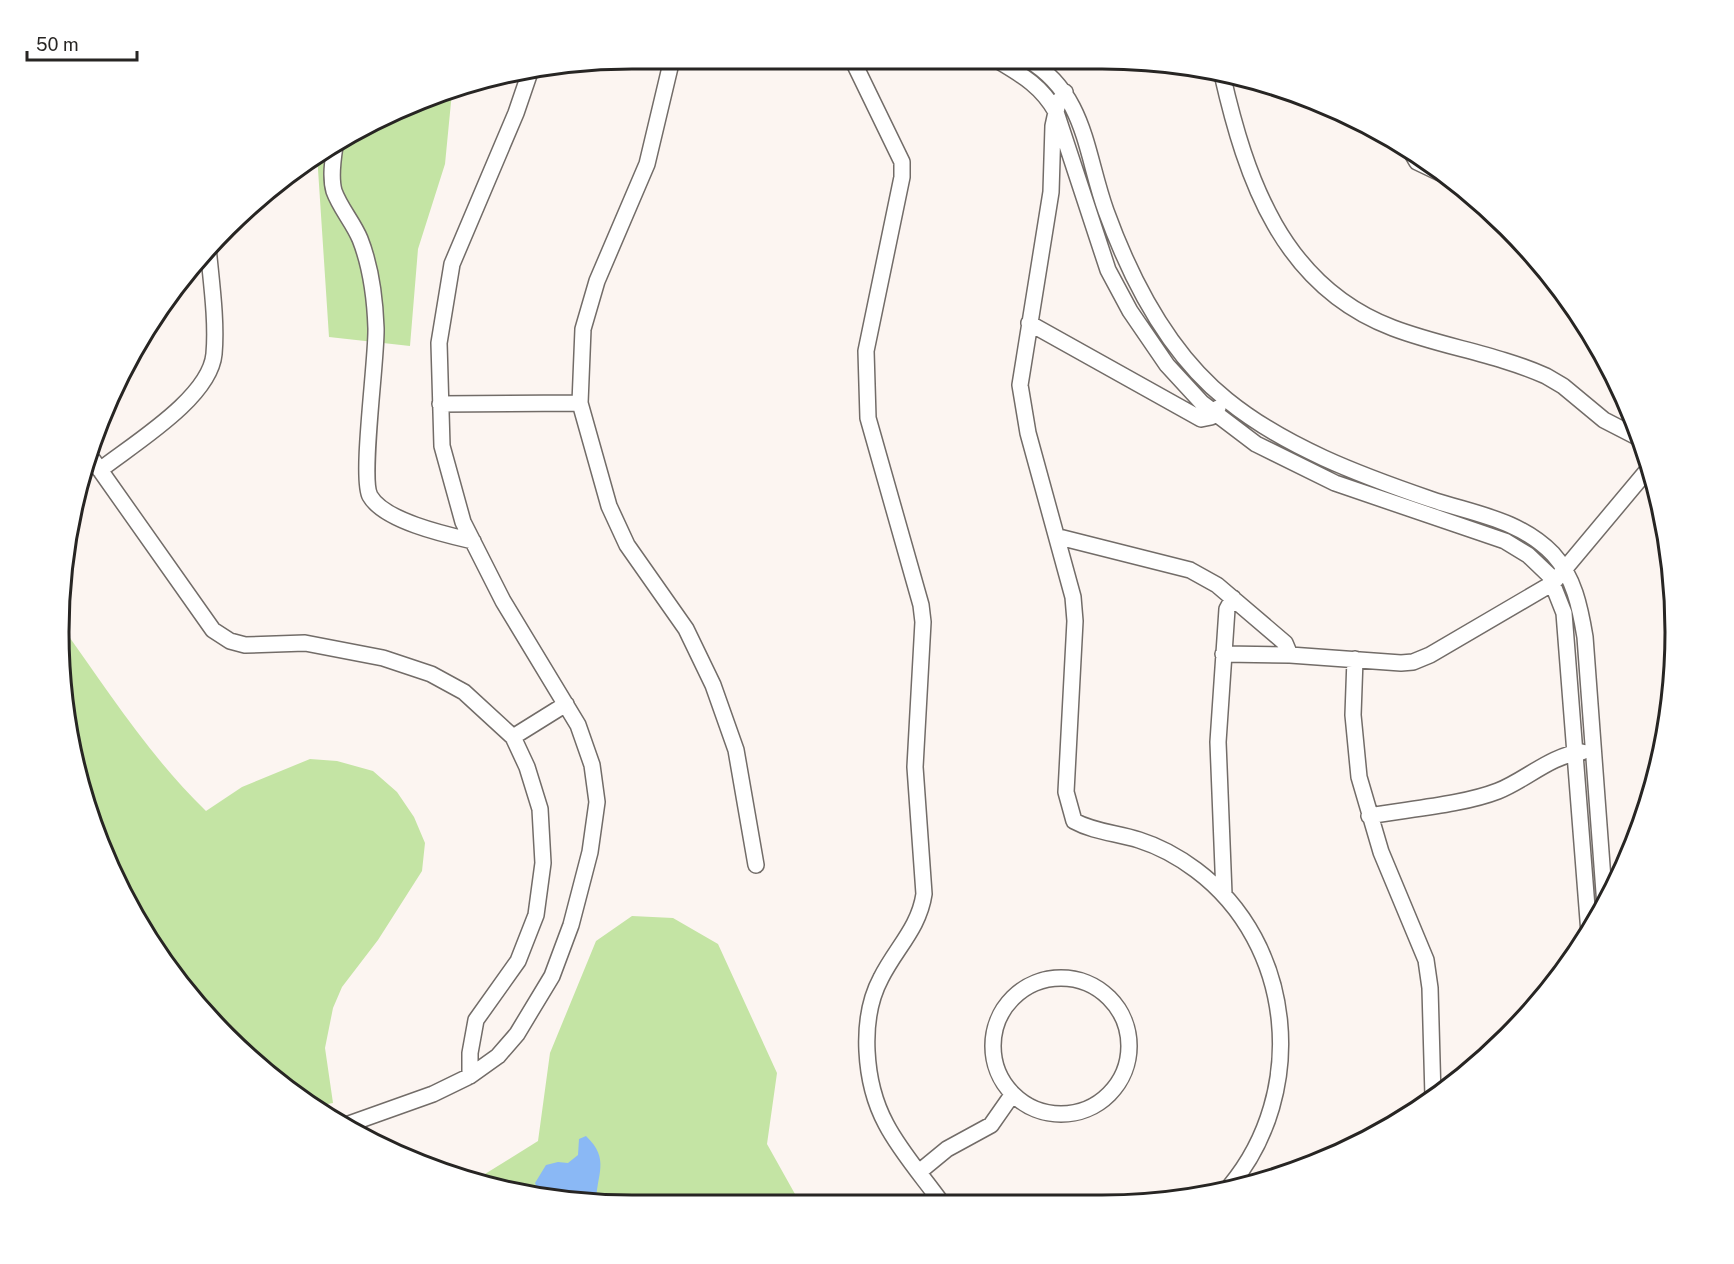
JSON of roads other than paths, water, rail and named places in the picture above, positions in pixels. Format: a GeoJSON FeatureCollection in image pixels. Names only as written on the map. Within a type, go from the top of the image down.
{"type":"FeatureCollection","features":[{"type":"Feature","properties":{"kind":"street"},"geometry":{"type":"LineString","coordinates":[[669,69],[647,164],[597,281],[583,329],[580,403],[609,506],[627,545],[686,629],[713,685],[736,750],[756,865]]}},
{"type":"Feature","properties":{"kind":"street"},"geometry":{"type":"LineString","coordinates":[[857,69],[902,162],[902,177],[866,351],[865,370],[868,418],[921,604],[923,622],[915,766],[924,894],[921,912],[913,930],[877,988],[870,1012],[868,1036],[874,1092],[886,1124],[936,1195]]}},
{"type":"Feature","properties":{"kind":"street"},"geometry":{"type":"LineString","coordinates":[[1012,69],[1031,80],[1049,99],[1056,112],[1108,270],[1130,311],[1167,365],[1214,414],[1256,444],[1335,483],[1505,541],[1543,567],[1553,583],[1566,628],[1588,918]]}},
{"type":"Feature","properties":{"kind":"street"},"geometry":{"type":"LineString","coordinates":[[1042,69],[1054,78],[1065,92],[1079,119],[1106,210],[1133,277],[1146,302],[1183,355],[1224,398],[1269,431],[1353,470],[1431,499],[1504,520],[1534,538],[1563,568],[1579,601],[1586,637],[1592,751],[1603,888]]}},
{"type":"Feature","properties":{"kind":"street"},"geometry":{"type":"LineString","coordinates":[[354,1122],[433,1094],[470,1076],[498,1056],[534,1009],[559,956],[590,852],[597,802],[592,765],[578,725],[503,601],[473,541],[464,522],[441,446],[440,343],[452,264],[516,113],[528,79]]}},
{"type":"Feature","properties":{"kind":"street"},"geometry":{"type":"LineString","coordinates":[[1223,83],[1248,169],[1260,199],[1279,233],[1305,268],[1334,295],[1359,312],[1392,328],[1546,376],[1563,386],[1604,420],[1628,432]]}},
{"type":"Feature","properties":{"kind":"street"},"geometry":{"type":"LineString","coordinates":[[1065,92],[1058,103],[1052,136],[1051,192],[1020,384],[1028,433],[1059,537],[1073,597],[1075,621],[1066,792],[1069,812],[1074,821],[1085,827],[1140,840],[1194,869],[1224,894],[1251,930],[1270,974],[1279,1005],[1283,1033],[1276,1092],[1269,1119],[1258,1144],[1235,1179]]}},
{"type":"Feature","properties":{"kind":"street"},"geometry":{"type":"LineString","coordinates":[[334,154],[333,189],[360,238],[369,269],[373,299],[375,350],[368,476],[371,497],[381,507],[410,522],[442,534],[473,541]]}},
{"type":"Feature","properties":{"kind":"street"},"geometry":{"type":"LineString","coordinates":[[209,261],[214,355],[209,372],[184,404],[96,465],[213,630],[230,641],[245,645],[305,643],[383,658],[431,674],[464,692],[513,737],[527,767],[540,809],[543,863],[536,915],[518,961],[476,1020],[470,1053],[470,1076]]}},
{"type":"Feature","properties":{"kind":"street"},"geometry":{"type":"LineString","coordinates":[[1029,323],[1201,419],[1206,420],[1214,414],[1224,398]]}},
{"type":"Feature","properties":{"kind":"street"},"geometry":{"type":"LineString","coordinates":[[440,404],[580,403]]}},
{"type":"Feature","properties":{"kind":"street"},"geometry":{"type":"LineString","coordinates":[[1223,654],[1290,655],[1413,662],[1440,650],[1553,583],[1563,568],[1643,475]]}},
{"type":"Feature","properties":{"kind":"street"},"geometry":{"type":"LineString","coordinates":[[1059,537],[1190,570],[1206,577],[1285,643],[1290,655]]}},
{"type":"Feature","properties":{"kind":"street"},"geometry":{"type":"LineString","coordinates":[[1224,894],[1218,742],[1227,609],[1233,598]]}},
{"type":"Feature","properties":{"kind":"street"},"geometry":{"type":"LineString","coordinates":[[1355,659],[1354,741],[1369,816],[1426,960],[1430,988],[1433,1088]]}},
{"type":"Feature","properties":{"kind":"street"},"geometry":{"type":"LineString","coordinates":[[513,737],[566,704]]}},
{"type":"Feature","properties":{"kind":"street"},"geometry":{"type":"LineString","coordinates":[[1369,816],[1485,795],[1515,783],[1565,755],[1592,751]]}},
{"type":"Feature","properties":{"kind":"street"},"geometry":{"type":"LineString","coordinates":[[1066,977],[1089,984],[1109,997],[1122,1015],[1129,1035],[1129,1056],[1122,1077],[1110,1095],[1092,1107],[1072,1114],[1050,1114],[1030,1107],[1012,1095],[998,1076],[992,1052],[994,1029],[1004,1007],[1021,990],[1042,980],[1054,978],[1066,977]]}},
{"type":"Feature","properties":{"kind":"street"},"geometry":{"type":"LineString","coordinates":[[919,1172],[947,1149],[991,1125],[1012,1095]]}},
{"type":"Feature","properties":{"kind":"water"},"geometry":{"type":"Polygon","coordinates":[[[586,1136],[598,1153],[600,1168],[597,1194],[536,1186],[535,1183],[546,1165],[558,1162],[568,1163],[578,1155],[579,1139],[586,1136]]]}}]}
